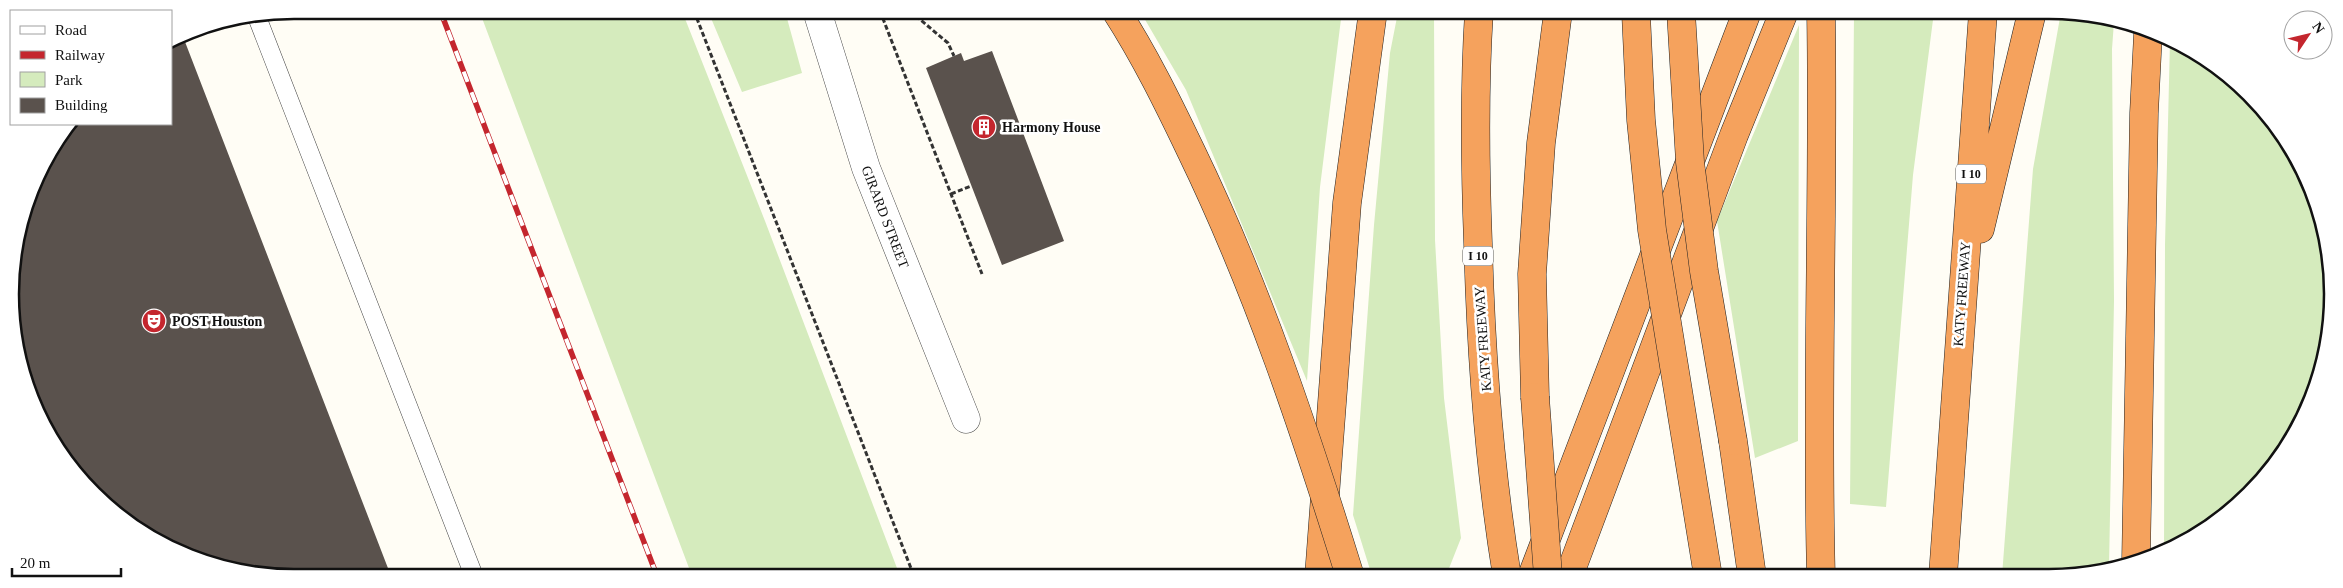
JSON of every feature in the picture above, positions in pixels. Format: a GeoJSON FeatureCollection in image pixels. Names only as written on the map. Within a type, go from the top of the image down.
{"type":"FeatureCollection","features":[{"type":"Feature","properties":{"kind":"highway"},"geometry":{"type":"LineString","coordinates":[[1121,19],[1151,71],[1180,128],[1245,271],[1278,360],[1348,569]]}},
{"type":"Feature","properties":{"kind":"highway"},"geometry":{"type":"LineString","coordinates":[[1320,569],[1347,203],[1372,19]]}},
{"type":"Feature","properties":{"kind":"highway","name":"KATY FREEWAY"},"geometry":{"type":"LineString","coordinates":[[1479,19],[1475,164],[1481,327],[1495,500],[1506,569]]}},
{"type":"Feature","properties":{"kind":"highway"},"geometry":{"type":"LineString","coordinates":[[1547,569],[1539,484],[1532,274],[1541,143],[1557,19]]}},
{"type":"Feature","properties":{"kind":"highway"},"geometry":{"type":"LineString","coordinates":[[1636,19],[1641,120],[1652,230],[1707,569]]}},
{"type":"Feature","properties":{"kind":"highway"},"geometry":{"type":"LineString","coordinates":[[1681,19],[1690,162],[1704,271],[1751,569]]}},
{"type":"Feature","properties":{"kind":"highway"},"geometry":{"type":"LineString","coordinates":[[1535,569],[1744,19]]}},
{"type":"Feature","properties":{"kind":"highway"},"geometry":{"type":"LineString","coordinates":[[1572,569],[1734,135],[1781,19]]}},
{"type":"Feature","properties":{"kind":"highway"},"geometry":{"type":"LineString","coordinates":[[1821,19],[1819,486],[1821,569]]}},
{"type":"Feature","properties":{"kind":"highway","name":"KATY FREEWAY"},"geometry":{"type":"LineString","coordinates":[[1943,569],[1982,19]]}},
{"type":"Feature","properties":{"kind":"highway"},"geometry":{"type":"LineString","coordinates":[[1959,336],[1983,219],[2030,19]]}},
{"type":"Feature","properties":{"kind":"highway"},"geometry":{"type":"LineString","coordinates":[[2136,555],[2144,123],[2148,37]]}},
{"type":"Feature","properties":{"kind":"street","name":"GIRARD STREET"},"geometry":{"type":"LineString","coordinates":[[819,19],[866,168],[966,419]]}},
{"type":"Feature","properties":{"kind":"lane"},"geometry":{"type":"LineString","coordinates":[[259,21],[471,569]]}},
{"type":"Feature","properties":{"kind":"path"},"geometry":{"type":"LineString","coordinates":[[697,19],[911,569]]}},
{"type":"Feature","properties":{"kind":"path"},"geometry":{"type":"LineString","coordinates":[[883,19],[982,274]]}},
{"type":"Feature","properties":{"kind":"path"},"geometry":{"type":"LineString","coordinates":[[920,19],[948,43],[954,56]]}},
{"type":"Feature","properties":{"kind":"path"},"geometry":{"type":"LineString","coordinates":[[952,194],[971,186]]}},
{"type":"Feature","properties":{"kind":"green space"},"geometry":{"type":"Polygon","coordinates":[[[482,19],[685,19],[765,221],[897,569],[689,569],[482,19]]]}},
{"type":"Feature","properties":{"kind":"green space"},"geometry":{"type":"Polygon","coordinates":[[[711,19],[787,19],[802,73],[742,92],[711,19]]]}},
{"type":"Feature","properties":{"kind":"green space"},"geometry":{"type":"Polygon","coordinates":[[[1145,19],[1341,19],[1320,187],[1307,381],[1186,90],[1145,19]]]}},
{"type":"Feature","properties":{"kind":"green space"},"geometry":{"type":"Polygon","coordinates":[[[1397,19],[1434,19],[1435,240],[1444,398],[1461,538],[1449,569],[1370,569],[1353,515],[1374,225],[1390,53],[1397,19]]]}},
{"type":"Feature","properties":{"kind":"green space"},"geometry":{"type":"Polygon","coordinates":[[[1854,19],[1933,19],[1913,175],[1886,507],[1850,504],[1854,19]]]}},
{"type":"Feature","properties":{"kind":"green space"},"geometry":{"type":"Polygon","coordinates":[[[2060,19],[2085,21],[2114,27],[2112,49],[2114,301],[2109,563],[2067,569],[2003,569],[2033,169],[2060,19]]]}},
{"type":"Feature","properties":{"kind":"green space"},"geometry":{"type":"Polygon","coordinates":[[[1799,25],[1798,441],[1755,458],[1717,221],[1799,25]]]}},
{"type":"Feature","properties":{"kind":"green space"},"geometry":{"type":"Polygon","coordinates":[[[2170,47],[2202,65],[2244,99],[2267,126],[2287,156],[2296,172],[2315,223],[2324,276],[2324,312],[2319,348],[2310,382],[2296,416],[2278,447],[2244,489],[2230,501],[2202,523],[2164,544],[2165,245],[2170,47]]]}},
{"type":"Feature","properties":{"kind":"building","name":"POST Houston"},"geometry":{"type":"Polygon","coordinates":[[[185,42],[388,569],[276,569],[258,567],[206,555],[172,541],[141,523],[99,489],[65,447],[47,416],[33,382],[21,330],[19,276],[28,223],[47,172],[77,125],[172,125],[172,47],[185,42]]]}},
{"type":"Feature","properties":{"kind":"building","name":"Harmony House"},"geometry":{"type":"Polygon","coordinates":[[[992,51],[1064,241],[1002,265],[926,68],[961,53],[964,61],[992,51]]]}},
{"type":"Feature","properties":{"kind":"railway"},"geometry":{"type":"LineString","coordinates":[[443,19],[654,569]]}},
{"type":"Feature","properties":{"kind":"place","name":"Harmony House"},"geometry":{"type":"Point","coordinates":[984,127]}},
{"type":"Feature","properties":{"kind":"place","name":"POST Houston"},"geometry":{"type":"Point","coordinates":[154,321]}}]}
